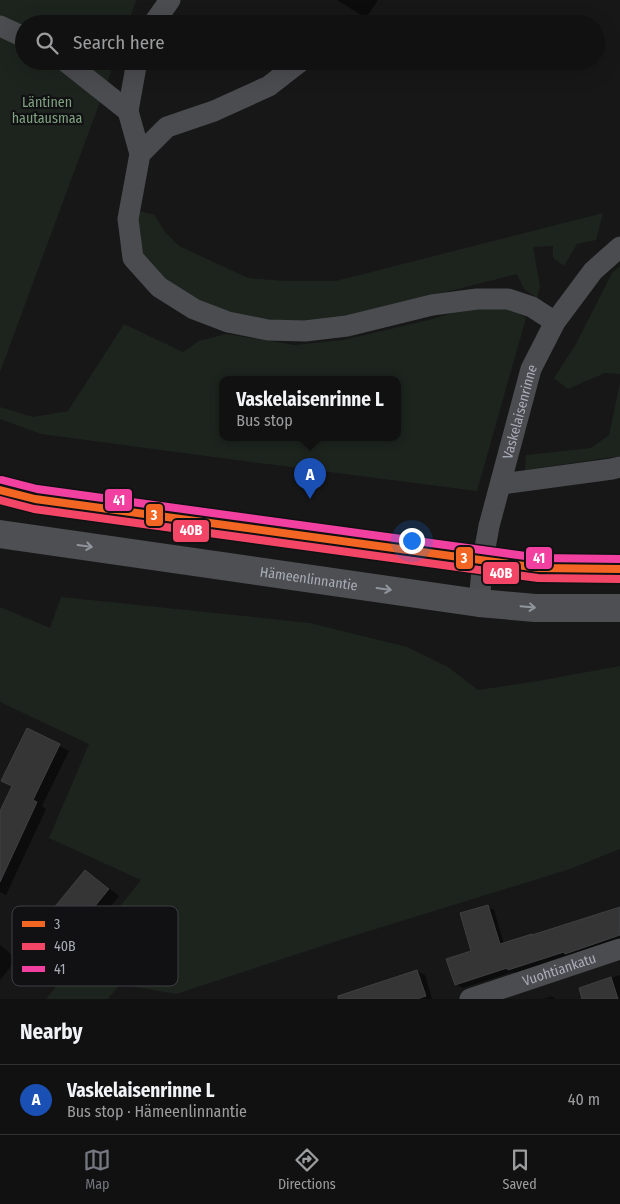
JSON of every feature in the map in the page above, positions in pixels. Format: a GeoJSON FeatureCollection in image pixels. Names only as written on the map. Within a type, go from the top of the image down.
{"type":"FeatureCollection","features":[{"type":"Feature","properties":{"kind":"main road"},"geometry":{"type":"LineString","coordinates":[[0,490],[35,499],[539,568],[620,569]]}},
{"type":"Feature","properties":{"kind":"main road","name":"Hämeenlinnantie"},"geometry":{"type":"LineString","coordinates":[[0,534],[480,603],[536,608],[620,608]]}},
{"type":"Feature","properties":{"kind":"street"},"geometry":{"type":"LineString","coordinates":[[159,15],[170,0]]}},
{"type":"Feature","properties":{"kind":"street"},"geometry":{"type":"LineString","coordinates":[[0,26],[15,33]]}},
{"type":"Feature","properties":{"kind":"street"},"geometry":{"type":"LineString","coordinates":[[76,70],[128,111]]}},
{"type":"Feature","properties":{"kind":"street"},"geometry":{"type":"LineString","coordinates":[[135,70],[128,111],[140,154],[128,219],[133,258],[160,287],[194,309],[228,322],[252,327],[268,330],[304,331],[347,326],[432,305],[477,299],[508,299],[532,307],[555,322]]}},
{"type":"Feature","properties":{"kind":"street"},"geometry":{"type":"LineString","coordinates":[[140,154],[167,127],[214,111],[269,86],[289,70]]}},
{"type":"Feature","properties":{"kind":"street","name":"Vaskelaisenrinne"},"geometry":{"type":"LineString","coordinates":[[480,603],[483,559],[490,520],[531,369],[555,322],[592,271],[620,247]]}},
{"type":"Feature","properties":{"kind":"street"},"geometry":{"type":"LineString","coordinates":[[501,484],[612,470],[620,467]]}},
{"type":"Feature","properties":{"kind":"street","name":"Vuohtiankatu"},"geometry":{"type":"LineString","coordinates":[[470,999],[620,949]]}},
{"type":"Feature","properties":{"kind":"green space","name":"Läntinen hautausmaa"},"geometry":{"type":"Polygon","coordinates":[[[0,0],[136,0],[131,15],[15,15],[15,70],[112,70],[0,372],[0,0]]]}},
{"type":"Feature","properties":{"kind":"green space"},"geometry":{"type":"Polygon","coordinates":[[[139,211],[155,215],[164,231],[179,246],[248,278],[285,281],[336,281],[603,213],[596,240],[577,244],[564,266],[553,258],[553,246],[533,247],[540,286],[537,298],[524,289],[517,274],[340,319],[283,327],[191,301],[142,261],[136,233],[139,211]]]}},
{"type":"Feature","properties":{"kind":"green space"},"geometry":{"type":"Polygon","coordinates":[[[620,266],[620,374],[605,373],[568,389],[554,378],[576,344],[612,273],[620,266]]]}},
{"type":"Feature","properties":{"kind":"green space"},"geometry":{"type":"Polygon","coordinates":[[[468,308],[511,309],[526,318],[477,491],[41,434],[0,419],[0,407],[33,417],[68,411],[124,324],[183,352],[199,341],[226,334],[295,345],[343,340],[429,320],[468,308]]]}},
{"type":"Feature","properties":{"kind":"green space"},"geometry":{"type":"Polygon","coordinates":[[[620,383],[620,456],[525,470],[526,455],[591,448],[609,435],[620,383]]]}},
{"type":"Feature","properties":{"kind":"green space"},"geometry":{"type":"Polygon","coordinates":[[[61,597],[310,623],[407,647],[448,667],[478,690],[620,666],[620,849],[570,869],[340,940],[176,994],[131,986],[178,986],[178,906],[120,906],[141,880],[49,838],[89,744],[0,702],[0,607],[50,628],[61,597]]]}},
{"type":"Feature","properties":{"kind":"green space"},"geometry":{"type":"Polygon","coordinates":[[[56,986],[118,986],[108,999],[46,999],[56,986]]]}},
{"type":"Feature","properties":{"kind":"building"},"geometry":{"type":"Polygon","coordinates":[[[27,728],[60,744],[33,800],[37,802],[0,882],[0,811],[12,786],[1,781],[27,728]]]}},
{"type":"Feature","properties":{"kind":"building"},"geometry":{"type":"Polygon","coordinates":[[[85,870],[109,889],[95,906],[55,906],[85,870]]]}},
{"type":"Feature","properties":{"kind":"building"},"geometry":{"type":"Polygon","coordinates":[[[488,905],[500,944],[620,907],[620,935],[565,954],[564,952],[508,970],[507,968],[455,985],[446,959],[471,951],[460,913],[488,905]]]}},
{"type":"Feature","properties":{"kind":"building"},"geometry":{"type":"Polygon","coordinates":[[[417,970],[426,996],[417,999],[338,999],[338,996],[417,970]]]}},
{"type":"Feature","properties":{"kind":"building"},"geometry":{"type":"Polygon","coordinates":[[[611,977],[618,999],[582,999],[579,988],[611,977]]]}},
{"type":"Feature","properties":{"kind":"transit line","name":"41"},"geometry":{"type":"LineString","coordinates":[[2,480],[37,489],[540,558],[620,559]]}},
{"type":"Feature","properties":{"kind":"transit line","name":"3"},"geometry":{"type":"LineString","coordinates":[[0,490],[35,499],[539,568],[620,569]]}},
{"type":"Feature","properties":{"kind":"transit line","name":"40B"},"geometry":{"type":"LineString","coordinates":[[0,500],[34,509],[538,578],[620,579]]}},
{"type":"Feature","properties":{"kind":"place","name":"Vaskelaisenrinne L"},"geometry":{"type":"Point","coordinates":[310,499]}}]}
